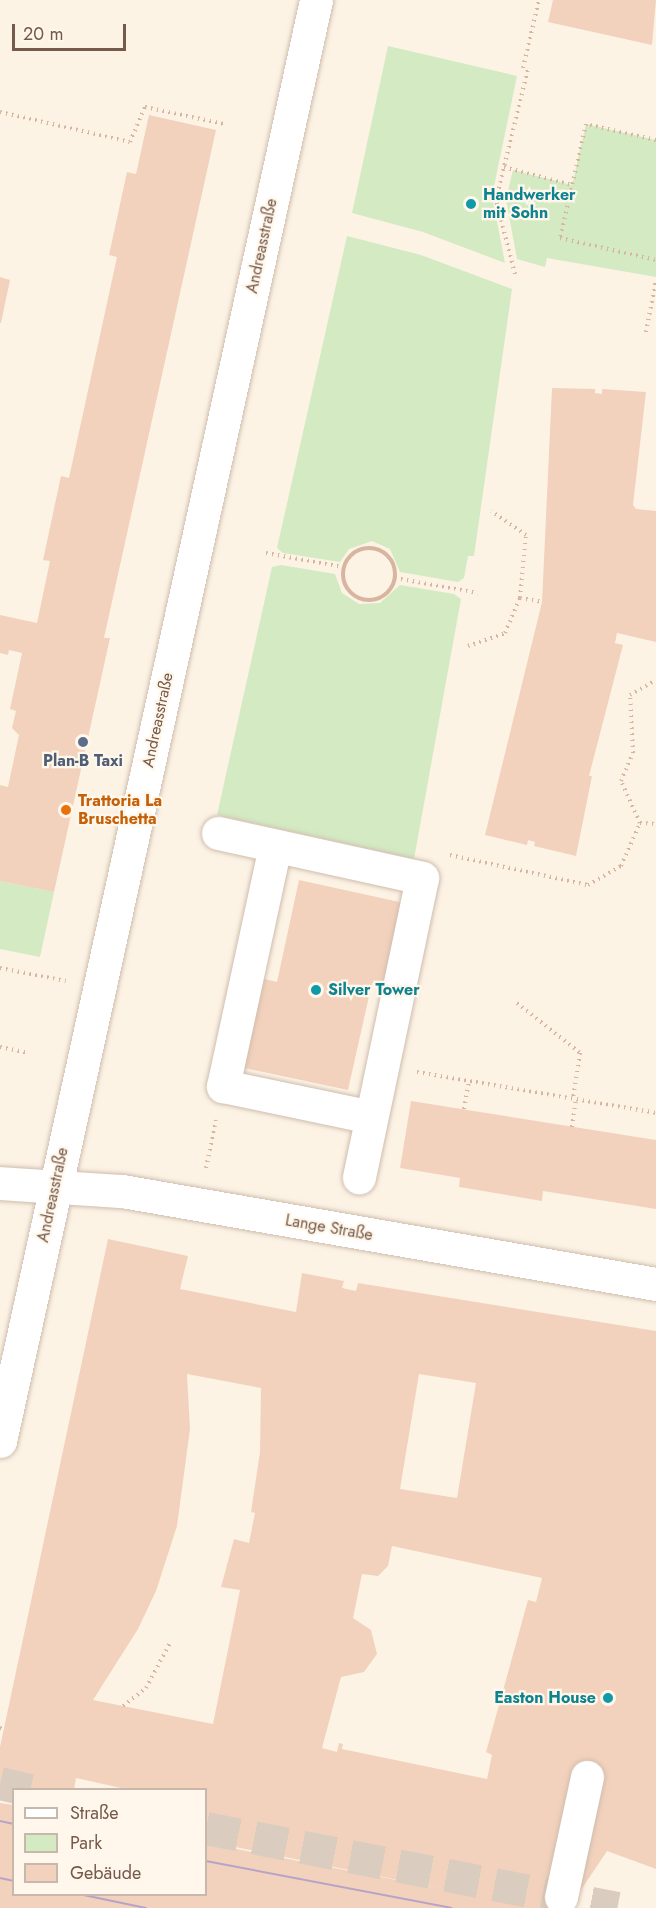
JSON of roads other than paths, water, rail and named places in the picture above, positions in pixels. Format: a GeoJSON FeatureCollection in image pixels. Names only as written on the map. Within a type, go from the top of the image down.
{"type":"FeatureCollection","features":[{"type":"Feature","properties":{"kind":"street","name":"Andreasstraße"},"geometry":{"type":"LineString","coordinates":[[0,1440],[316,0]]}},
{"type":"Feature","properties":{"kind":"street"},"geometry":{"type":"LineString","coordinates":[[218,833],[422,878],[359,1177]]}},
{"type":"Feature","properties":{"kind":"street"},"geometry":{"type":"LineString","coordinates":[[275,846],[224,1086],[371,1117]]}},
{"type":"Feature","properties":{"kind":"street","name":"Lange Straße"},"geometry":{"type":"LineString","coordinates":[[0,1183],[122,1191],[656,1284]]}},
{"type":"Feature","properties":{"kind":"street"},"geometry":{"type":"LineString","coordinates":[[561,1897],[587,1777]]}},
{"type":"Feature","properties":{"kind":"tunnel"},"geometry":{"type":"LineString","coordinates":[[0,1783],[21,1788]]}},
{"type":"Feature","properties":{"kind":"tunnel"},"geometry":{"type":"LineString","coordinates":[[207,1828],[617,1908]]}},
{"type":"Feature","properties":{"kind":"tram line"},"geometry":{"type":"LineString","coordinates":[[0,1821],[12,1824]]}},
{"type":"Feature","properties":{"kind":"tram line"},"geometry":{"type":"LineString","coordinates":[[207,1861],[452,1908]]}},
{"type":"Feature","properties":{"kind":"tram line"},"geometry":{"type":"LineString","coordinates":[[0,1878],[12,1881]]}},
{"type":"Feature","properties":{"kind":"tram line"},"geometry":{"type":"LineString","coordinates":[[89,1896],[146,1908]]}},
{"type":"Feature","properties":{"kind":"place","name":"Handwerker mit Sohn"},"geometry":{"type":"Point","coordinates":[471,204]}},
{"type":"Feature","properties":{"kind":"place","name":"Plan-B Taxi"},"geometry":{"type":"Point","coordinates":[83,742]}},
{"type":"Feature","properties":{"kind":"place","name":"Trattoria La Bruschetta"},"geometry":{"type":"Point","coordinates":[66,810]}},
{"type":"Feature","properties":{"kind":"place","name":"Silver Tower"},"geometry":{"type":"Point","coordinates":[316,990]}},
{"type":"Feature","properties":{"kind":"place","name":"Easton House"},"geometry":{"type":"Point","coordinates":[608,1698]}}]}
